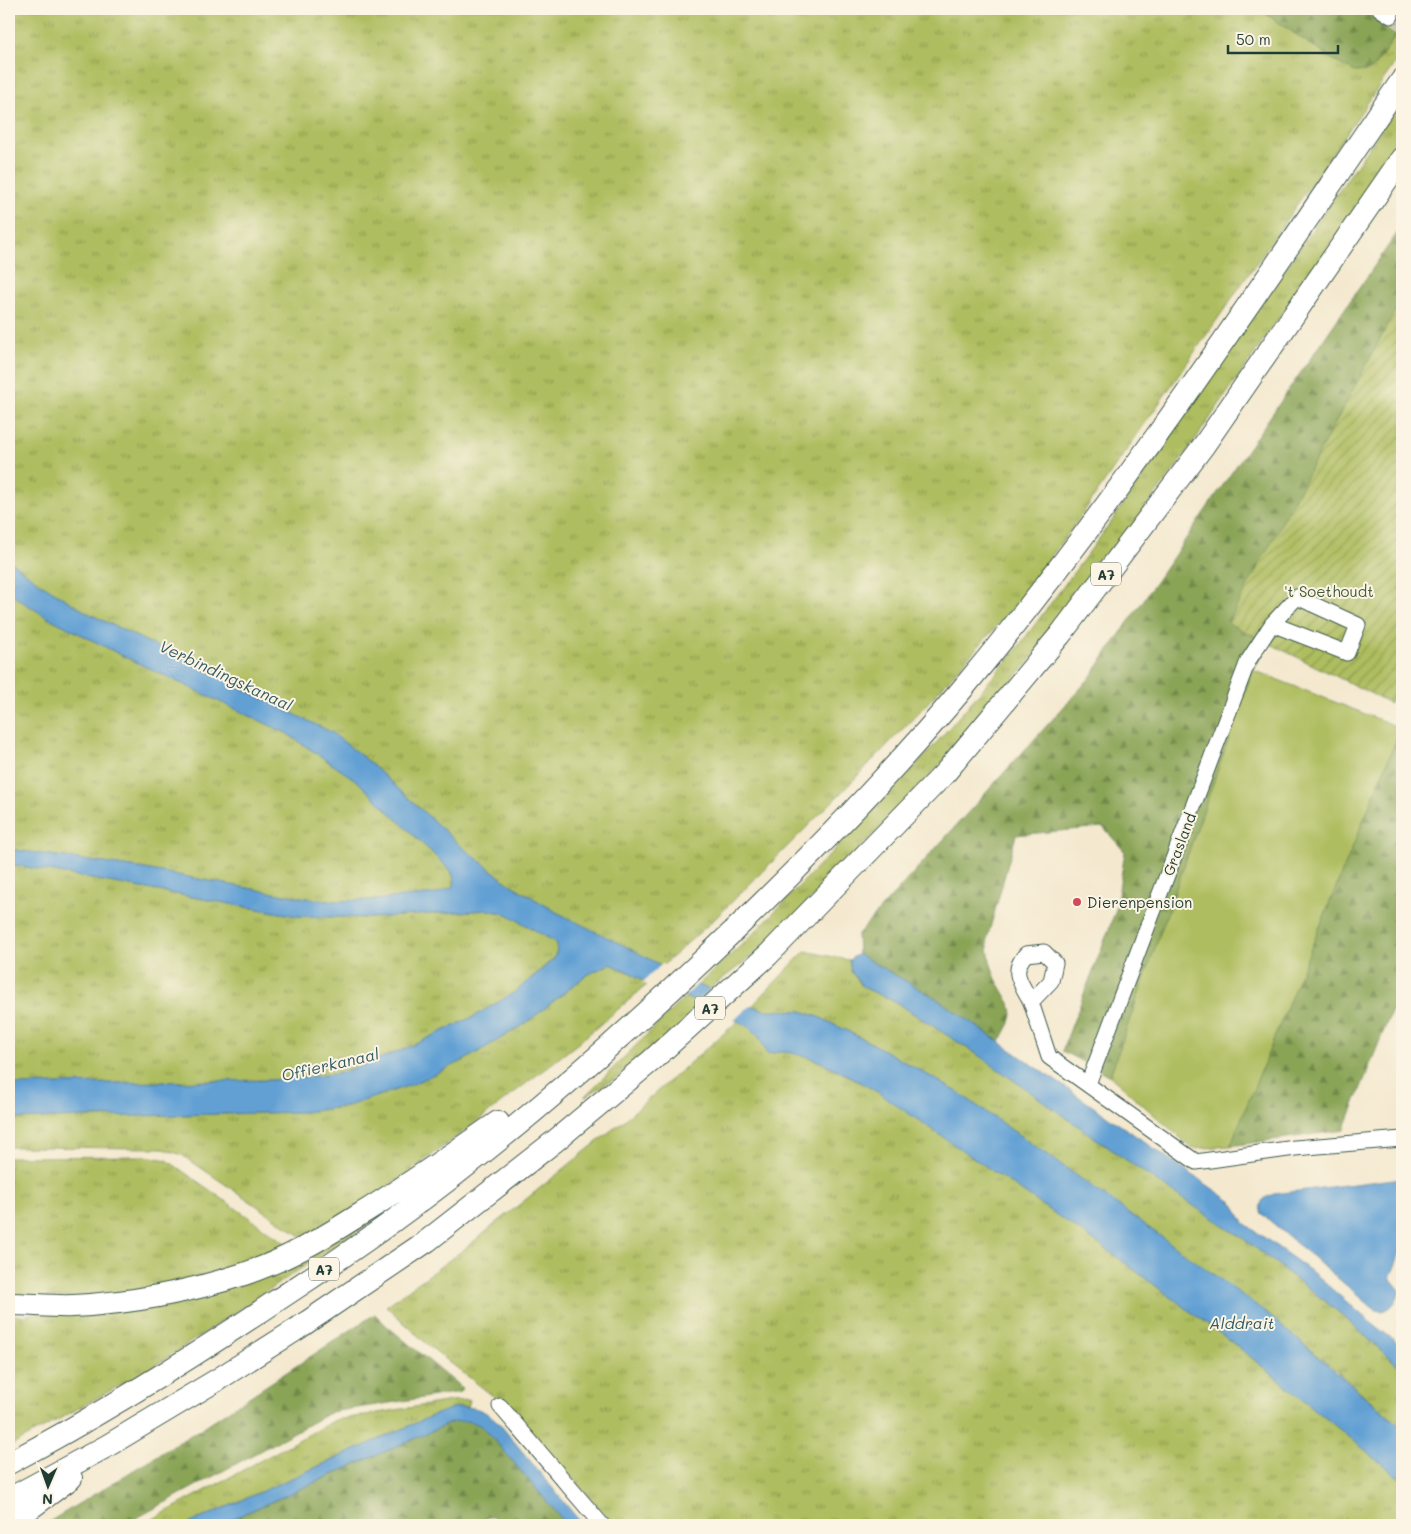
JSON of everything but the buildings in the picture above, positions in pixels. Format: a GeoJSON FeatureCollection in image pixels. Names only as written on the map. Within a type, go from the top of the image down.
{"type":"FeatureCollection","features":[{"type":"Feature","properties":{"kind":"highway","name":"A7"},"geometry":{"type":"LineString","coordinates":[[9,1463],[55,1439],[222,1338],[399,1217],[514,1127],[616,1041],[780,888],[901,760],[964,686],[1089,529],[1180,404],[1402,80]]}},
{"type":"Feature","properties":{"kind":"highway","name":"A7"},"geometry":{"type":"LineString","coordinates":[[9,1499],[107,1446],[216,1380],[294,1331],[427,1241],[555,1141],[651,1061],[768,955],[944,774],[1060,635],[1204,445],[1402,158]]}},
{"type":"Feature","properties":{"kind":"highway","name":"A7"},"geometry":{"type":"LineString","coordinates":[[9,1304],[72,1306],[122,1302],[170,1294],[245,1273],[288,1255],[332,1232],[409,1185],[574,1067],[616,1041]]}},
{"type":"Feature","properties":{"kind":"highway","name":"A7"},"geometry":{"type":"LineString","coordinates":[[9,1524],[69,1480],[107,1446]]}},
{"type":"Feature","properties":{"kind":"street","name":"Grasland"},"geometry":{"type":"LineString","coordinates":[[1088,1084],[1248,661],[1272,624],[1297,597],[1358,626],[1347,653],[1272,624]]}},
{"type":"Feature","properties":{"kind":"street"},"geometry":{"type":"LineString","coordinates":[[1031,1002],[1049,1056],[1196,1162],[1295,1148],[1402,1139]]}},
{"type":"Feature","properties":{"kind":"street"},"geometry":{"type":"LineString","coordinates":[[500,1406],[602,1525]]}},
{"type":"Feature","properties":{"kind":"green space"},"geometry":{"type":"Polygon","coordinates":[[[9,9],[1259,9],[1338,63],[1372,69],[1397,34],[1402,37],[1402,53],[1076,523],[1012,609],[925,706],[834,800],[719,915],[662,966],[558,913],[508,883],[462,847],[368,761],[284,708],[86,612],[38,582],[9,560],[9,9]]]}},
{"type":"Feature","properties":{"kind":"green space"},"geometry":{"type":"Polygon","coordinates":[[[1259,9],[1361,9],[1397,34],[1372,69],[1355,72],[1338,63],[1259,9]]]}},
{"type":"Feature","properties":{"kind":"green space"},"geometry":{"type":"Polygon","coordinates":[[[1402,99],[1402,140],[1174,470],[1026,665],[936,769],[769,943],[709,989],[698,985],[749,938],[925,756],[1016,650],[1115,517],[1402,99]]]}},
{"type":"Feature","properties":{"kind":"green space"},"geometry":{"type":"Polygon","coordinates":[[[1402,226],[1402,298],[1229,623],[1269,644],[1253,670],[1110,1076],[1062,1051],[1115,913],[1125,852],[1103,827],[1016,835],[987,939],[990,962],[996,979],[1010,1003],[1012,1014],[1010,1023],[1000,1042],[934,997],[858,954],[857,935],[1089,679],[1402,226]]]}},
{"type":"Feature","properties":{"kind":"green space","name":"'t Soethoudt"},"geometry":{"type":"Polygon","coordinates":[[[1402,298],[1402,669],[1390,703],[1228,623],[1402,298]]]}},
{"type":"Feature","properties":{"kind":"green space"},"geometry":{"type":"Polygon","coordinates":[[[9,593],[45,616],[125,657],[286,733],[357,781],[451,871],[455,882],[453,887],[436,894],[373,900],[328,901],[145,869],[9,849],[9,593]]]}},
{"type":"Feature","properties":{"kind":"green space"},"geometry":{"type":"Polygon","coordinates":[[[1253,670],[1401,728],[1230,1146],[1193,1149],[1110,1076],[1253,670]]]}},
{"type":"Feature","properties":{"kind":"green space"},"geometry":{"type":"Polygon","coordinates":[[[1402,726],[1402,985],[1344,1130],[1230,1146],[1402,726]]]}},
{"type":"Feature","properties":{"kind":"green space"},"geometry":{"type":"Polygon","coordinates":[[[9,864],[297,916],[371,918],[488,910],[507,914],[555,942],[557,950],[554,958],[515,992],[475,1016],[407,1048],[336,1074],[272,1080],[9,1085],[9,864]]]}},
{"type":"Feature","properties":{"kind":"green space"},"geometry":{"type":"Polygon","coordinates":[[[805,951],[849,960],[851,971],[863,987],[897,1003],[978,1055],[1163,1186],[1240,1236],[1335,1309],[1402,1369],[1402,1428],[1330,1365],[1066,1168],[956,1091],[873,1044],[819,1017],[802,1011],[766,1010],[752,1006],[805,951]]]}},
{"type":"Feature","properties":{"kind":"green space"},"geometry":{"type":"Polygon","coordinates":[[[610,964],[629,972],[648,984],[577,1044],[399,1180],[304,1238],[182,1155],[161,1148],[9,1147],[9,1119],[305,1112],[348,1106],[463,1061],[525,1024],[585,976],[610,964]]]}},
{"type":"Feature","properties":{"kind":"green space"},"geometry":{"type":"Polygon","coordinates":[[[685,997],[704,1007],[613,1080],[584,1097],[685,997]]]}},
{"type":"Feature","properties":{"kind":"green space"},"geometry":{"type":"Polygon","coordinates":[[[738,1021],[749,1027],[756,1034],[767,1054],[794,1053],[818,1061],[876,1091],[1106,1249],[1237,1346],[1402,1480],[1402,1525],[614,1525],[516,1414],[429,1346],[386,1306],[463,1250],[623,1121],[738,1021]]]}},
{"type":"Feature","properties":{"kind":"green space"},"geometry":{"type":"Polygon","coordinates":[[[146,1156],[167,1160],[288,1245],[226,1270],[121,1297],[9,1298],[9,1157],[146,1156]]]}},
{"type":"Feature","properties":{"kind":"green space"},"geometry":{"type":"Polygon","coordinates":[[[377,1218],[153,1367],[9,1447],[9,1314],[22,1316],[317,1249],[377,1218]]]}},
{"type":"Feature","properties":{"kind":"green space"},"geometry":{"type":"Polygon","coordinates":[[[375,1314],[463,1389],[461,1392],[331,1412],[124,1525],[44,1525],[199,1430],[375,1314]]]}},
{"type":"Feature","properties":{"kind":"green space"},"geometry":{"type":"Polygon","coordinates":[[[470,1400],[468,1407],[436,1414],[186,1525],[142,1525],[335,1420],[451,1401],[470,1400]]]}},
{"type":"Feature","properties":{"kind":"green space"},"geometry":{"type":"Polygon","coordinates":[[[463,1420],[478,1423],[485,1429],[567,1525],[501,1525],[493,1517],[488,1517],[476,1525],[219,1525],[450,1423],[463,1420]]]}},
{"type":"Feature","properties":{"kind":"water","name":"Alddrait"},"geometry":{"type":"Polygon","coordinates":[[[9,560],[38,582],[86,612],[331,732],[368,761],[462,847],[508,883],[558,913],[698,985],[766,1010],[802,1011],[819,1017],[873,1044],[956,1091],[1263,1310],[1402,1428],[1402,1480],[1237,1346],[1106,1249],[876,1091],[806,1056],[783,1052],[767,1054],[760,1038],[750,1028],[738,1021],[685,997],[648,984],[629,972],[610,964],[585,976],[525,1024],[463,1061],[411,1085],[348,1106],[305,1112],[9,1119],[9,1085],[272,1080],[336,1074],[407,1048],[475,1016],[515,992],[554,959],[557,950],[555,942],[507,914],[488,910],[371,918],[297,916],[9,864],[9,849],[145,869],[328,901],[373,900],[436,894],[453,887],[455,882],[451,871],[357,781],[286,733],[125,657],[45,616],[9,593],[9,560]]]}},
{"type":"Feature","properties":{"kind":"water"},"geometry":{"type":"Polygon","coordinates":[[[858,954],[934,997],[1232,1202],[1244,1223],[1311,1271],[1370,1322],[1402,1346],[1402,1369],[1335,1309],[1240,1236],[1163,1186],[978,1055],[897,1003],[863,987],[851,971],[849,960],[858,954]]]}},
{"type":"Feature","properties":{"kind":"water"},"geometry":{"type":"Polygon","coordinates":[[[1402,1178],[1402,1249],[1390,1278],[1400,1290],[1394,1304],[1382,1311],[1373,1308],[1262,1214],[1261,1210],[1262,1201],[1274,1194],[1402,1178]]]}},
{"type":"Feature","properties":{"kind":"water"},"geometry":{"type":"Polygon","coordinates":[[[463,1407],[482,1411],[498,1422],[583,1525],[567,1525],[485,1429],[473,1422],[464,1421],[450,1423],[218,1525],[186,1525],[436,1414],[453,1408],[463,1407]]]}},
{"type":"Feature","properties":{"kind":"pier"},"geometry":{"type":"Polygon","coordinates":[[[662,964],[699,983],[682,999],[642,983],[662,964]]]}},
{"type":"Feature","properties":{"kind":"pier"},"geometry":{"type":"Polygon","coordinates":[[[712,988],[752,1004],[734,1020],[695,1004],[712,988]]]}},
{"type":"Feature","properties":{"kind":"tunnel"},"geometry":{"type":"LineString","coordinates":[[1391,16],[1402,24]]}},
{"type":"Feature","properties":{"kind":"place","name":"Dierenpension"},"geometry":{"type":"Point","coordinates":[1077,902]}},
{"type":"Feature","properties":{"kind":"water label","name":"Verbindingskanaal"},"geometry":{"type":"Point","coordinates":[226,675]}},
{"type":"Feature","properties":{"kind":"water label","name":"Offierkanaal"},"geometry":{"type":"Point","coordinates":[330,1064]}}]}
